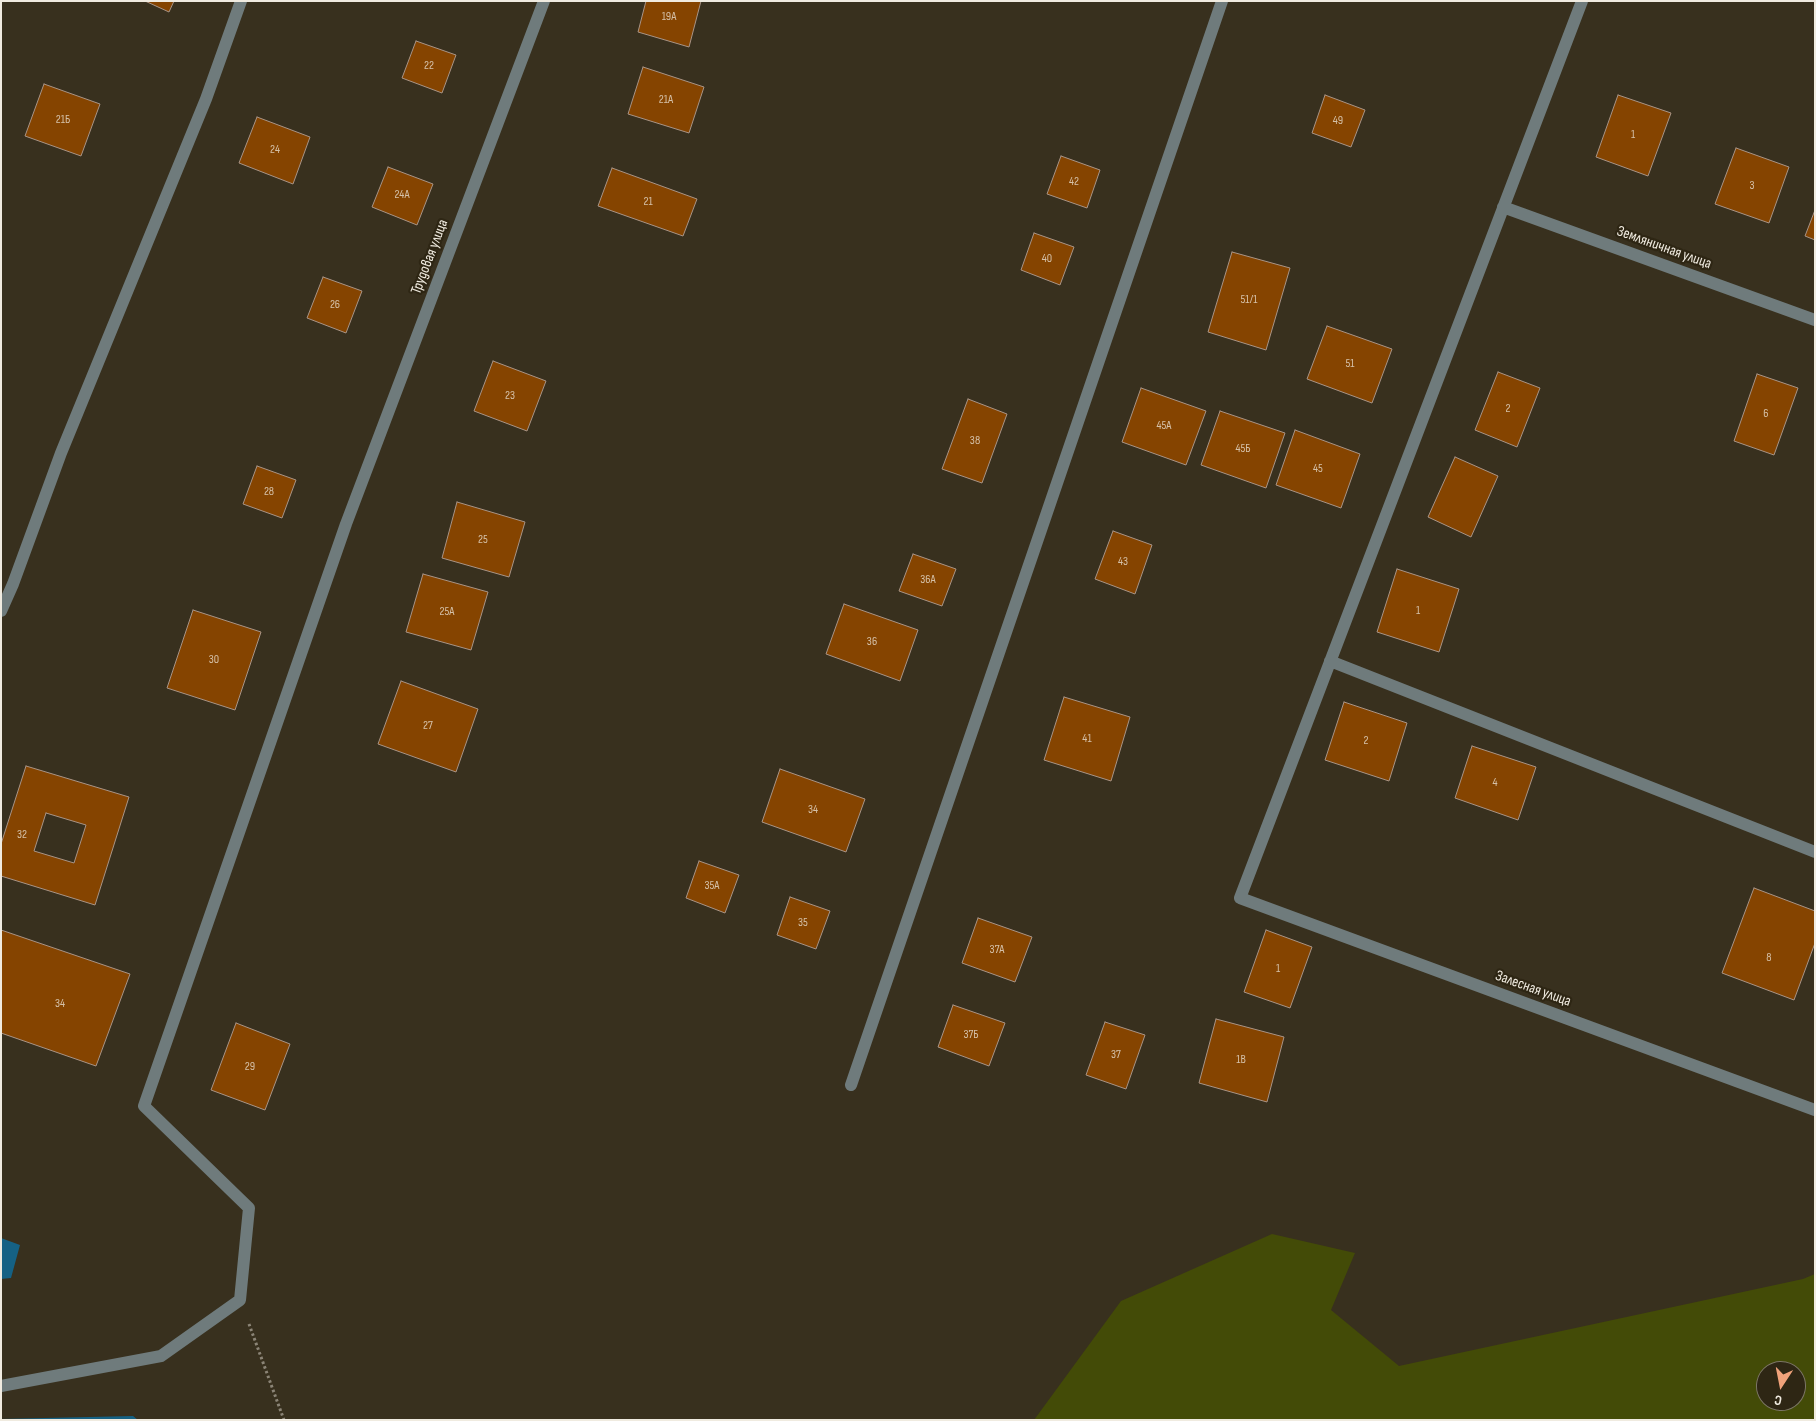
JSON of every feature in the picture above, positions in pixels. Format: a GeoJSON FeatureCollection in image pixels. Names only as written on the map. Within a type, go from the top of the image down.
{"type":"FeatureCollection","features":[{"type":"Feature","properties":{"kind":"street"},"geometry":{"type":"LineString","coordinates":[[1,611],[13,584],[64,444],[206,99],[241,1]]}},
{"type":"Feature","properties":{"kind":"street","name":"Трудовая улица"},"geometry":{"type":"LineString","coordinates":[[240,1300],[249,1208],[144,1106],[346,524],[544,1]]}},
{"type":"Feature","properties":{"kind":"street"},"geometry":{"type":"LineString","coordinates":[[851,1085],[1222,1]]}},
{"type":"Feature","properties":{"kind":"street"},"geometry":{"type":"LineString","coordinates":[[1582,1],[1330,661],[1815,852]]}},
{"type":"Feature","properties":{"kind":"street","name":"Земляничная улица"},"geometry":{"type":"LineString","coordinates":[[1503,207],[1815,320]]}},
{"type":"Feature","properties":{"kind":"street","name":"Залесная улица"},"geometry":{"type":"LineString","coordinates":[[1330,661],[1240,898],[1815,1110]]}},
{"type":"Feature","properties":{"kind":"street"},"geometry":{"type":"LineString","coordinates":[[1,1386],[161,1356],[240,1300]]}},
{"type":"Feature","properties":{"kind":"path"},"geometry":{"type":"LineString","coordinates":[[240,1300],[284,1420]]}},
{"type":"Feature","properties":{"kind":"green space"},"geometry":{"type":"Polygon","coordinates":[[[1272,1234],[1355,1253],[1331,1310],[1399,1366],[1803,1279],[1815,1274],[1815,1420],[1034,1420],[1121,1301],[1272,1234]]]}},
{"type":"Feature","properties":{"kind":"water"},"geometry":{"type":"Polygon","coordinates":[[[1,1238],[20,1245],[11,1278],[1,1279],[1,1238]]]}},
{"type":"Feature","properties":{"kind":"water"},"geometry":{"type":"Polygon","coordinates":[[[133,1416],[138,1420],[1,1420],[1,1419],[133,1416]]]}},
{"type":"Feature","properties":{"kind":"building"},"geometry":{"type":"Polygon","coordinates":[[[145,1],[174,1],[169,12],[145,1]]]}},
{"type":"Feature","properties":{"kind":"building"},"geometry":{"type":"Polygon","coordinates":[[[646,1],[701,1],[689,47],[638,32],[646,1]]]}},
{"type":"Feature","properties":{"kind":"building"},"geometry":{"type":"Polygon","coordinates":[[[416,41],[456,55],[442,93],[402,78],[416,41]]]}},
{"type":"Feature","properties":{"kind":"building"},"geometry":{"type":"Polygon","coordinates":[[[643,67],[704,87],[689,133],[628,114],[643,67]]]}},
{"type":"Feature","properties":{"kind":"building"},"geometry":{"type":"Polygon","coordinates":[[[44,84],[100,104],[81,156],[25,136],[44,84]]]}},
{"type":"Feature","properties":{"kind":"building"},"geometry":{"type":"Polygon","coordinates":[[[1325,95],[1365,110],[1351,147],[1312,133],[1325,95]]]}},
{"type":"Feature","properties":{"kind":"building"},"geometry":{"type":"Polygon","coordinates":[[[1618,95],[1671,113],[1648,176],[1596,157],[1618,95]]]}},
{"type":"Feature","properties":{"kind":"building"},"geometry":{"type":"Polygon","coordinates":[[[257,117],[310,137],[293,184],[239,163],[257,117]]]}},
{"type":"Feature","properties":{"kind":"building"},"geometry":{"type":"Polygon","coordinates":[[[1736,148],[1789,167],[1769,223],[1715,204],[1736,148]]]}},
{"type":"Feature","properties":{"kind":"building"},"geometry":{"type":"Polygon","coordinates":[[[1061,156],[1100,170],[1087,208],[1047,194],[1061,156]]]}},
{"type":"Feature","properties":{"kind":"building"},"geometry":{"type":"Polygon","coordinates":[[[388,167],[433,184],[417,225],[372,207],[388,167]]]}},
{"type":"Feature","properties":{"kind":"building"},"geometry":{"type":"Polygon","coordinates":[[[612,168],[697,199],[683,236],[598,206],[612,168]]]}},
{"type":"Feature","properties":{"kind":"building"},"geometry":{"type":"Polygon","coordinates":[[[1815,210],[1815,240],[1805,236],[1815,210]]]}},
{"type":"Feature","properties":{"kind":"building"},"geometry":{"type":"Polygon","coordinates":[[[1034,233],[1074,247],[1060,285],[1021,270],[1034,233]]]}},
{"type":"Feature","properties":{"kind":"building"},"geometry":{"type":"Polygon","coordinates":[[[1232,252],[1290,268],[1266,350],[1208,332],[1232,252]]]}},
{"type":"Feature","properties":{"kind":"building"},"geometry":{"type":"Polygon","coordinates":[[[323,277],[362,291],[346,333],[307,318],[323,277]]]}},
{"type":"Feature","properties":{"kind":"building"},"geometry":{"type":"Polygon","coordinates":[[[1327,326],[1392,349],[1372,403],[1307,379],[1327,326]]]}},
{"type":"Feature","properties":{"kind":"building"},"geometry":{"type":"Polygon","coordinates":[[[493,361],[546,381],[527,431],[474,411],[493,361]]]}},
{"type":"Feature","properties":{"kind":"building"},"geometry":{"type":"Polygon","coordinates":[[[1498,372],[1540,388],[1517,447],[1475,430],[1498,372]]]}},
{"type":"Feature","properties":{"kind":"building"},"geometry":{"type":"Polygon","coordinates":[[[1757,374],[1798,388],[1774,455],[1734,441],[1757,374]]]}},
{"type":"Feature","properties":{"kind":"building"},"geometry":{"type":"Polygon","coordinates":[[[1141,388],[1206,411],[1186,465],[1122,442],[1141,388]]]}},
{"type":"Feature","properties":{"kind":"building"},"geometry":{"type":"Polygon","coordinates":[[[968,399],[1007,414],[982,483],[942,469],[968,399]]]}},
{"type":"Feature","properties":{"kind":"building"},"geometry":{"type":"Polygon","coordinates":[[[1220,411],[1285,433],[1266,488],[1201,465],[1220,411]]]}},
{"type":"Feature","properties":{"kind":"building"},"geometry":{"type":"Polygon","coordinates":[[[1295,430],[1360,454],[1341,508],[1276,485],[1295,430]]]}},
{"type":"Feature","properties":{"kind":"building"},"geometry":{"type":"Polygon","coordinates":[[[1455,457],[1498,476],[1471,537],[1428,517],[1455,457]]]}},
{"type":"Feature","properties":{"kind":"building"},"geometry":{"type":"Polygon","coordinates":[[[257,466],[296,480],[282,518],[243,504],[257,466]]]}},
{"type":"Feature","properties":{"kind":"building"},"geometry":{"type":"Polygon","coordinates":[[[457,502],[525,522],[509,577],[442,558],[457,502]]]}},
{"type":"Feature","properties":{"kind":"building"},"geometry":{"type":"Polygon","coordinates":[[[1113,531],[1152,545],[1135,594],[1095,579],[1113,531]]]}},
{"type":"Feature","properties":{"kind":"building"},"geometry":{"type":"Polygon","coordinates":[[[913,554],[956,569],[942,606],[899,591],[913,554]]]}},
{"type":"Feature","properties":{"kind":"building"},"geometry":{"type":"Polygon","coordinates":[[[1397,569],[1459,589],[1439,652],[1377,632],[1397,569]]]}},
{"type":"Feature","properties":{"kind":"building"},"geometry":{"type":"Polygon","coordinates":[[[423,574],[488,592],[471,650],[406,632],[423,574]]]}},
{"type":"Feature","properties":{"kind":"building"},"geometry":{"type":"Polygon","coordinates":[[[844,604],[918,630],[900,681],[826,654],[844,604]]]}},
{"type":"Feature","properties":{"kind":"building"},"geometry":{"type":"Polygon","coordinates":[[[193,610],[261,632],[235,710],[167,688],[193,610]]]}},
{"type":"Feature","properties":{"kind":"building"},"geometry":{"type":"Polygon","coordinates":[[[401,681],[478,709],[456,772],[378,744],[401,681]]]}},
{"type":"Feature","properties":{"kind":"building"},"geometry":{"type":"Polygon","coordinates":[[[1064,697],[1130,717],[1111,781],[1044,760],[1064,697]]]}},
{"type":"Feature","properties":{"kind":"building"},"geometry":{"type":"Polygon","coordinates":[[[1344,702],[1407,723],[1389,781],[1325,760],[1344,702]]]}},
{"type":"Feature","properties":{"kind":"building"},"geometry":{"type":"Polygon","coordinates":[[[1472,746],[1536,767],[1518,820],[1455,798],[1472,746]]]}},
{"type":"Feature","properties":{"kind":"building"},"geometry":{"type":"Polygon","coordinates":[[[26,766],[129,797],[95,905],[1,876],[1,844],[26,766]],[[46,813],[34,851],[74,863],[86,825],[46,813]]]}},
{"type":"Feature","properties":{"kind":"building"},"geometry":{"type":"Polygon","coordinates":[[[780,769],[865,799],[846,852],[762,822],[780,769]]]}},
{"type":"Feature","properties":{"kind":"building"},"geometry":{"type":"Polygon","coordinates":[[[699,861],[739,875],[725,913],[686,898],[699,861]]]}},
{"type":"Feature","properties":{"kind":"building"},"geometry":{"type":"Polygon","coordinates":[[[1754,888],[1815,911],[1815,943],[1794,1000],[1722,973],[1754,888]]]}},
{"type":"Feature","properties":{"kind":"building"},"geometry":{"type":"Polygon","coordinates":[[[790,897],[830,911],[816,949],[777,935],[790,897]]]}},
{"type":"Feature","properties":{"kind":"building"},"geometry":{"type":"Polygon","coordinates":[[[978,918],[1032,937],[1015,982],[962,963],[978,918]]]}},
{"type":"Feature","properties":{"kind":"building"},"geometry":{"type":"Polygon","coordinates":[[[1,930],[130,974],[96,1066],[1,1033],[1,930]]]}},
{"type":"Feature","properties":{"kind":"building"},"geometry":{"type":"Polygon","coordinates":[[[1266,930],[1312,947],[1290,1008],[1244,992],[1266,930]]]}},
{"type":"Feature","properties":{"kind":"building"},"geometry":{"type":"Polygon","coordinates":[[[953,1005],[1005,1023],[989,1066],[938,1047],[953,1005]]]}},
{"type":"Feature","properties":{"kind":"building"},"geometry":{"type":"Polygon","coordinates":[[[1216,1019],[1284,1037],[1267,1102],[1199,1083],[1216,1019]]]}},
{"type":"Feature","properties":{"kind":"building"},"geometry":{"type":"Polygon","coordinates":[[[1105,1022],[1145,1035],[1126,1089],[1086,1075],[1105,1022]]]}},
{"type":"Feature","properties":{"kind":"building"},"geometry":{"type":"Polygon","coordinates":[[[236,1023],[290,1044],[265,1110],[211,1090],[236,1023]]]}}]}
